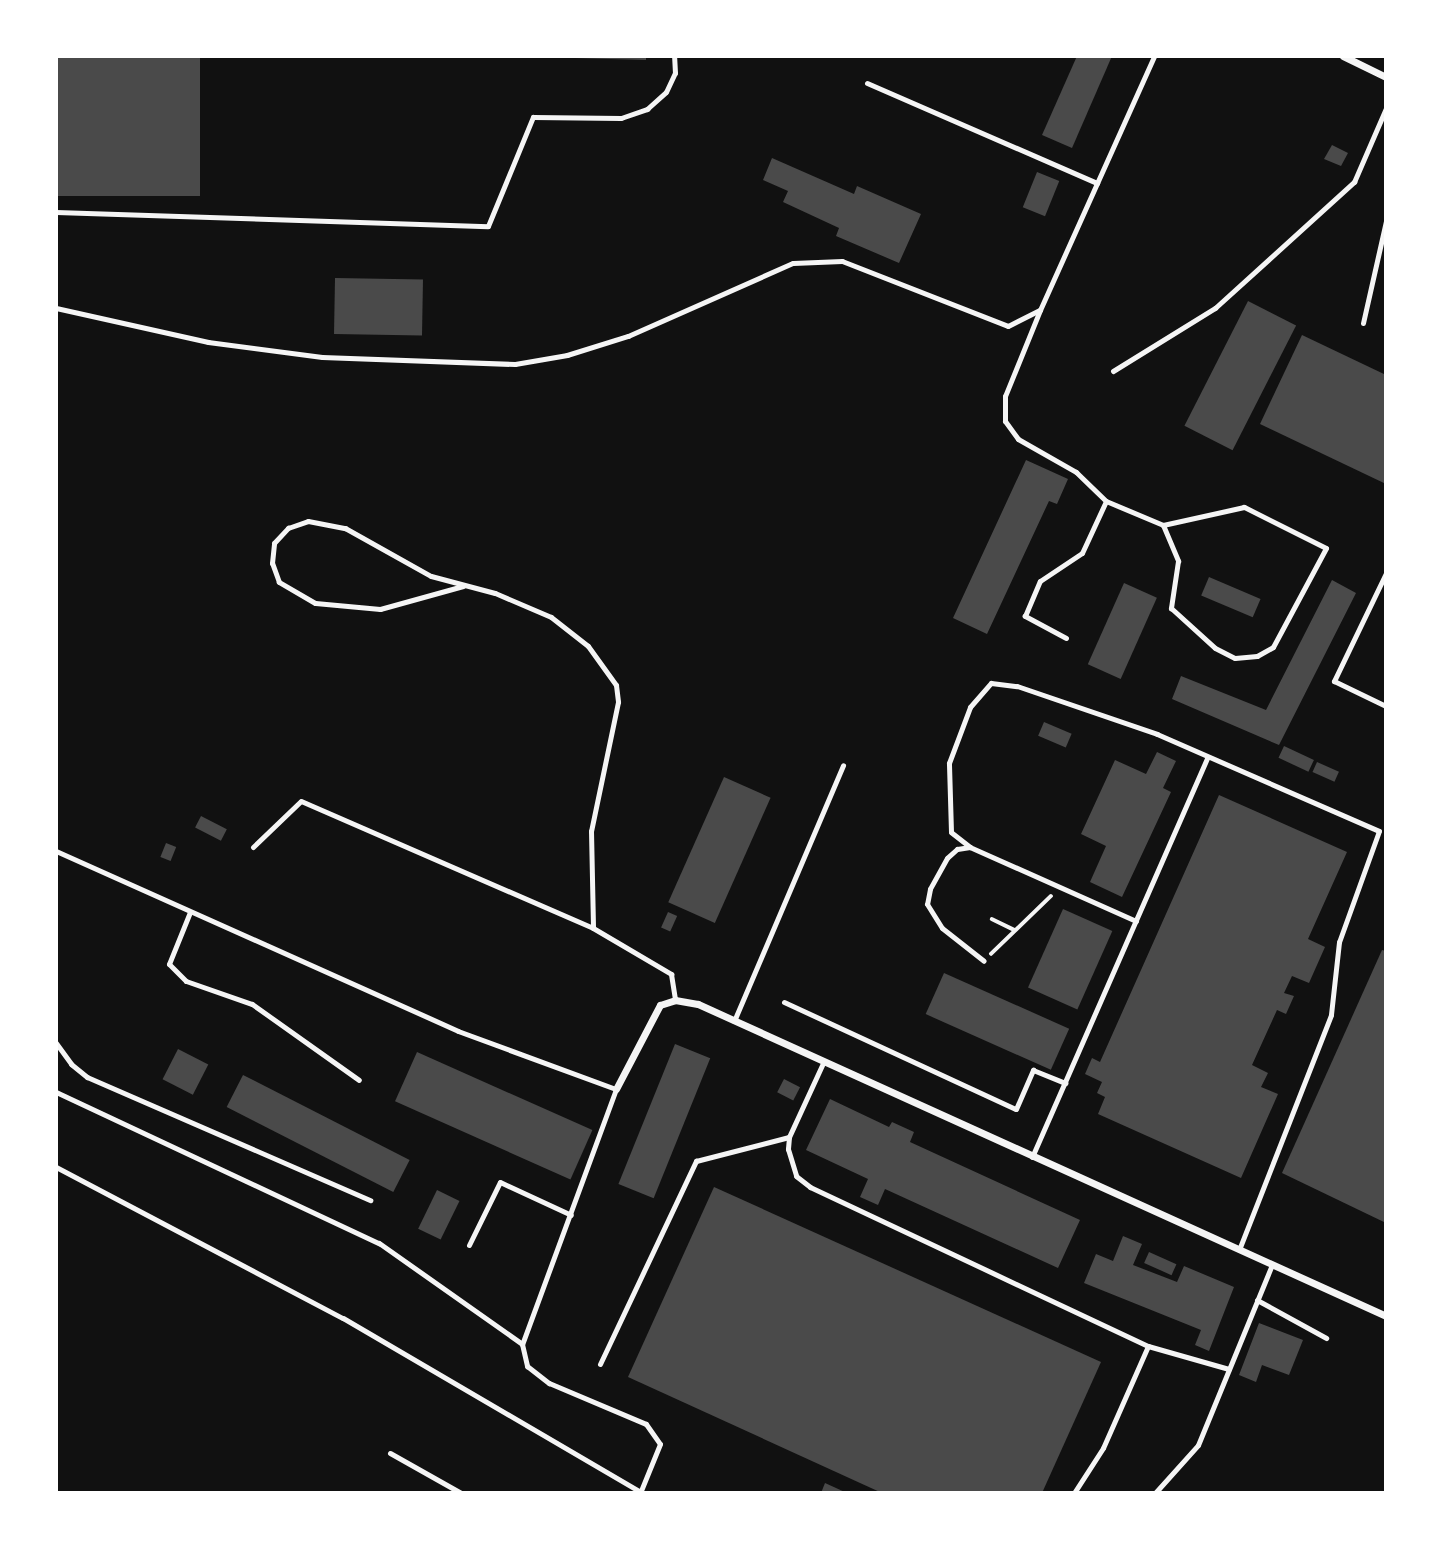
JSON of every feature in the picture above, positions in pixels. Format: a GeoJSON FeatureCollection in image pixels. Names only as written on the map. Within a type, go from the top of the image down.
{"type":"FeatureCollection","features":[{"type":"Feature","properties":{"kind":"street"},"geometry":{"type":"LineString","coordinates":[[1343,56],[1386,78]]}},
{"type":"Feature","properties":{"kind":"street"},"geometry":{"type":"LineString","coordinates":[[616,1089],[650,1018],[660,1005],[675,1000],[698,1004],[823,1063],[1386,1316]]}},
{"type":"Feature","properties":{"kind":"lane"},"geometry":{"type":"LineString","coordinates":[[56,212],[488,226],[533,117],[621,118],[647,109],[666,92],[675,72],[674,56]]}},
{"type":"Feature","properties":{"kind":"lane"},"geometry":{"type":"LineString","coordinates":[[1154,56],[1040,310],[1005,396],[1005,421],[1018,439],[1076,472],[1106,501],[1163,525],[1244,507],[1326,548],[1273,647],[1257,656],[1235,658],[1215,648],[1171,608],[1178,561],[1163,525]]}},
{"type":"Feature","properties":{"kind":"lane"},"geometry":{"type":"LineString","coordinates":[[867,83],[1097,183]]}},
{"type":"Feature","properties":{"kind":"lane"},"geometry":{"type":"LineString","coordinates":[[1113,371],[1214,308],[1354,182],[1386,108]]}},
{"type":"Feature","properties":{"kind":"lane"},"geometry":{"type":"LineString","coordinates":[[1363,323],[1386,221]]}},
{"type":"Feature","properties":{"kind":"lane"},"geometry":{"type":"LineString","coordinates":[[56,308],[184,338],[265,350],[322,357],[490,364],[567,355],[628,335],[793,263],[842,261],[1008,326],[1040,310]]}},
{"type":"Feature","properties":{"kind":"lane"},"geometry":{"type":"LineString","coordinates":[[1066,638],[1025,616],[1040,581],[1082,553],[1106,501]]}},
{"type":"Feature","properties":{"kind":"lane"},"geometry":{"type":"LineString","coordinates":[[463,586],[380,609],[315,603],[279,582],[272,563],[274,543],[288,528],[308,521],[345,528],[376,541],[431,576],[495,593],[551,617],[588,646],[616,685],[618,702],[591,831],[593,928]]}},
{"type":"Feature","properties":{"kind":"lane"},"geometry":{"type":"LineString","coordinates":[[1386,573],[1334,681],[1386,706]]}},
{"type":"Feature","properties":{"kind":"lane"},"geometry":{"type":"LineString","coordinates":[[1136,921],[970,847],[951,832],[949,762],[970,707],[991,683],[1017,685],[1157,734],[1379,831],[1339,942],[1331,1015],[1240,1250]]}},
{"type":"Feature","properties":{"kind":"lane"},"geometry":{"type":"LineString","coordinates":[[1032,1157],[1208,757]]}},
{"type":"Feature","properties":{"kind":"lane"},"geometry":{"type":"LineString","coordinates":[[734,1021],[843,765]]}},
{"type":"Feature","properties":{"kind":"lane"},"geometry":{"type":"LineString","coordinates":[[254,848],[301,801],[593,928],[671,974],[675,1000]]}},
{"type":"Feature","properties":{"kind":"lane"},"geometry":{"type":"LineString","coordinates":[[970,847],[957,849],[947,858],[930,889],[927,904],[942,928],[984,961]]}},
{"type":"Feature","properties":{"kind":"lane"},"geometry":{"type":"LineString","coordinates":[[56,851],[458,1031],[616,1089],[522,1344],[527,1366],[549,1383],[646,1424],[660,1444],[641,1493],[343,1318],[56,1167]]}},
{"type":"Feature","properties":{"kind":"lane"},"geometry":{"type":"LineString","coordinates":[[190,912],[169,964],[186,981],[252,1004],[359,1080]]}},
{"type":"Feature","properties":{"kind":"lane"},"geometry":{"type":"LineString","coordinates":[[784,1002],[1016,1109],[1033,1070],[1065,1083]]}},
{"type":"Feature","properties":{"kind":"lane"},"geometry":{"type":"LineString","coordinates":[[56,1043],[87,1077],[370,1200]]}},
{"type":"Feature","properties":{"kind":"lane"},"geometry":{"type":"LineString","coordinates":[[823,1063],[789,1137],[790,1165],[810,1187],[1148,1346],[1229,1369]]}},
{"type":"Feature","properties":{"kind":"lane"},"geometry":{"type":"LineString","coordinates":[[56,1092],[380,1243],[522,1344]]}},
{"type":"Feature","properties":{"kind":"lane"},"geometry":{"type":"LineString","coordinates":[[600,1364],[696,1161],[789,1137]]}},
{"type":"Feature","properties":{"kind":"lane"},"geometry":{"type":"LineString","coordinates":[[469,1245],[499,1182],[571,1215]]}},
{"type":"Feature","properties":{"kind":"lane"},"geometry":{"type":"LineString","coordinates":[[1155,1493],[1198,1445],[1272,1265]]}},
{"type":"Feature","properties":{"kind":"lane"},"geometry":{"type":"LineString","coordinates":[[1258,1300],[1326,1338]]}},
{"type":"Feature","properties":{"kind":"lane"},"geometry":{"type":"LineString","coordinates":[[1074,1493],[1103,1448],[1148,1346]]}},
{"type":"Feature","properties":{"kind":"lane"},"geometry":{"type":"LineString","coordinates":[[390,1453],[461,1493]]}},
{"type":"Feature","properties":{"kind":"path"},"geometry":{"type":"LineString","coordinates":[[984,961],[1060,888]]}},
{"type":"Feature","properties":{"kind":"path"},"geometry":{"type":"LineString","coordinates":[[992,919],[1016,930]]}},
{"type":"Feature","properties":{"kind":"building"},"geometry":{"type":"Polygon","coordinates":[[[56,56],[200,56],[200,196],[56,196],[56,56]]]}},
{"type":"Feature","properties":{"kind":"building"},"geometry":{"type":"Polygon","coordinates":[[[646,56],[646,60],[575,58],[646,56]]]}},
{"type":"Feature","properties":{"kind":"building"},"geometry":{"type":"Polygon","coordinates":[[[1077,56],[1112,56],[1072,148],[1042,135],[1077,56]]]}},
{"type":"Feature","properties":{"kind":"building"},"geometry":{"type":"Polygon","coordinates":[[[1332,145],[1348,153],[1341,166],[1324,159],[1332,145]]]}},
{"type":"Feature","properties":{"kind":"building"},"geometry":{"type":"Polygon","coordinates":[[[772,158],[854,194],[857,186],[921,214],[899,263],[836,236],[839,228],[783,202],[788,191],[763,180],[772,158]]]}},
{"type":"Feature","properties":{"kind":"building"},"geometry":{"type":"Polygon","coordinates":[[[1037,172],[1059,181],[1045,216],[1023,207],[1037,172]]]}},
{"type":"Feature","properties":{"kind":"building"},"geometry":{"type":"Polygon","coordinates":[[[335,278],[423,280],[422,336],[334,334],[335,278]]]}},
{"type":"Feature","properties":{"kind":"building"},"geometry":{"type":"Polygon","coordinates":[[[1248,301],[1296,326],[1233,450],[1184,426],[1248,301]]]}},
{"type":"Feature","properties":{"kind":"building"},"geometry":{"type":"Polygon","coordinates":[[[1302,335],[1386,375],[1386,484],[1260,424],[1302,335]]]}},
{"type":"Feature","properties":{"kind":"building"},"geometry":{"type":"Polygon","coordinates":[[[1026,460],[1068,479],[1057,504],[1049,501],[987,634],[953,618],[1026,460]]]}},
{"type":"Feature","properties":{"kind":"building"},"geometry":{"type":"Polygon","coordinates":[[[1209,577],[1261,599],[1253,617],[1201,595],[1209,577]]]}},
{"type":"Feature","properties":{"kind":"building"},"geometry":{"type":"Polygon","coordinates":[[[1332,580],[1356,593],[1279,745],[1172,699],[1181,676],[1266,710],[1332,580]]]}},
{"type":"Feature","properties":{"kind":"building"},"geometry":{"type":"Polygon","coordinates":[[[1124,583],[1157,598],[1121,679],[1088,664],[1124,583]]]}},
{"type":"Feature","properties":{"kind":"building"},"geometry":{"type":"Polygon","coordinates":[[[1044,722],[1072,734],[1066,748],[1038,736],[1044,722]]]}},
{"type":"Feature","properties":{"kind":"building"},"geometry":{"type":"Polygon","coordinates":[[[1284,746],[1314,760],[1308,772],[1279,758],[1284,746]]]}},
{"type":"Feature","properties":{"kind":"building"},"geometry":{"type":"Polygon","coordinates":[[[1157,752],[1176,761],[1163,788],[1171,792],[1122,897],[1090,882],[1106,846],[1081,834],[1115,760],[1146,774],[1157,752]]]}},
{"type":"Feature","properties":{"kind":"building"},"geometry":{"type":"Polygon","coordinates":[[[1317,762],[1339,772],[1334,782],[1313,772],[1317,762]]]}},
{"type":"Feature","properties":{"kind":"building"},"geometry":{"type":"Polygon","coordinates":[[[724,777],[771,798],[715,923],[668,902],[724,777]]]}},
{"type":"Feature","properties":{"kind":"building"},"geometry":{"type":"Polygon","coordinates":[[[1219,795],[1347,852],[1308,939],[1325,947],[1309,983],[1292,976],[1284,993],[1294,996],[1286,1014],[1277,1010],[1252,1065],[1268,1073],[1261,1087],[1278,1094],[1241,1178],[1098,1114],[1105,1097],[1097,1093],[1102,1082],[1085,1074],[1092,1058],[1100,1062],[1219,795]]]}},
{"type":"Feature","properties":{"kind":"building"},"geometry":{"type":"Polygon","coordinates":[[[201,816],[227,829],[221,841],[195,828],[201,816]]]}},
{"type":"Feature","properties":{"kind":"building"},"geometry":{"type":"Polygon","coordinates":[[[166,843],[176,847],[171,861],[160,857],[166,843]]]}},
{"type":"Feature","properties":{"kind":"building"},"geometry":{"type":"Polygon","coordinates":[[[1063,909],[1112,931],[1077,1010],[1028,988],[1063,909]]]}},
{"type":"Feature","properties":{"kind":"building"},"geometry":{"type":"Polygon","coordinates":[[[668,912],[677,916],[670,932],[661,928],[668,912]]]}},
{"type":"Feature","properties":{"kind":"building"},"geometry":{"type":"Polygon","coordinates":[[[1382,950],[1386,951],[1386,1223],[1282,1173],[1382,950]]]}},
{"type":"Feature","properties":{"kind":"building"},"geometry":{"type":"Polygon","coordinates":[[[944,973],[1069,1029],[1051,1070],[926,1014],[944,973]]]}},
{"type":"Feature","properties":{"kind":"building"},"geometry":{"type":"Polygon","coordinates":[[[675,1044],[710,1058],[654,1198],[618,1184],[675,1044]]]}},
{"type":"Feature","properties":{"kind":"building"},"geometry":{"type":"Polygon","coordinates":[[[178,1049],[208,1064],[193,1095],[163,1079],[178,1049]]]}},
{"type":"Feature","properties":{"kind":"building"},"geometry":{"type":"Polygon","coordinates":[[[417,1052],[592,1130],[570,1179],[395,1101],[417,1052]]]}},
{"type":"Feature","properties":{"kind":"building"},"geometry":{"type":"Polygon","coordinates":[[[243,1075],[410,1160],[393,1192],[227,1107],[243,1075]]]}},
{"type":"Feature","properties":{"kind":"building"},"geometry":{"type":"Polygon","coordinates":[[[784,1079],[800,1087],[793,1101],[777,1092],[784,1079]]]}},
{"type":"Feature","properties":{"kind":"building"},"geometry":{"type":"Polygon","coordinates":[[[830,1099],[889,1127],[892,1122],[914,1132],[910,1142],[1080,1220],[1058,1268],[885,1189],[878,1205],[860,1197],[868,1179],[806,1150],[830,1099]]]}},
{"type":"Feature","properties":{"kind":"building"},"geometry":{"type":"Polygon","coordinates":[[[714,1187],[1101,1362],[1042,1493],[882,1493],[628,1377],[714,1187]]]}},
{"type":"Feature","properties":{"kind":"building"},"geometry":{"type":"Polygon","coordinates":[[[437,1190],[459,1201],[441,1240],[418,1229],[437,1190]]]}},
{"type":"Feature","properties":{"kind":"building"},"geometry":{"type":"Polygon","coordinates":[[[1123,1236],[1142,1244],[1133,1265],[1177,1282],[1184,1266],[1234,1287],[1209,1351],[1195,1345],[1201,1330],[1084,1283],[1096,1254],[1113,1261],[1123,1236]]]}},
{"type":"Feature","properties":{"kind":"building"},"geometry":{"type":"Polygon","coordinates":[[[1149,1252],[1176,1264],[1172,1275],[1144,1263],[1149,1252]]]}},
{"type":"Feature","properties":{"kind":"building"},"geometry":{"type":"Polygon","coordinates":[[[1259,1323],[1303,1340],[1289,1375],[1262,1365],[1256,1382],[1239,1375],[1259,1323]]]}},
{"type":"Feature","properties":{"kind":"building"},"geometry":{"type":"Polygon","coordinates":[[[825,1483],[847,1493],[821,1493],[825,1483]]]}}]}
